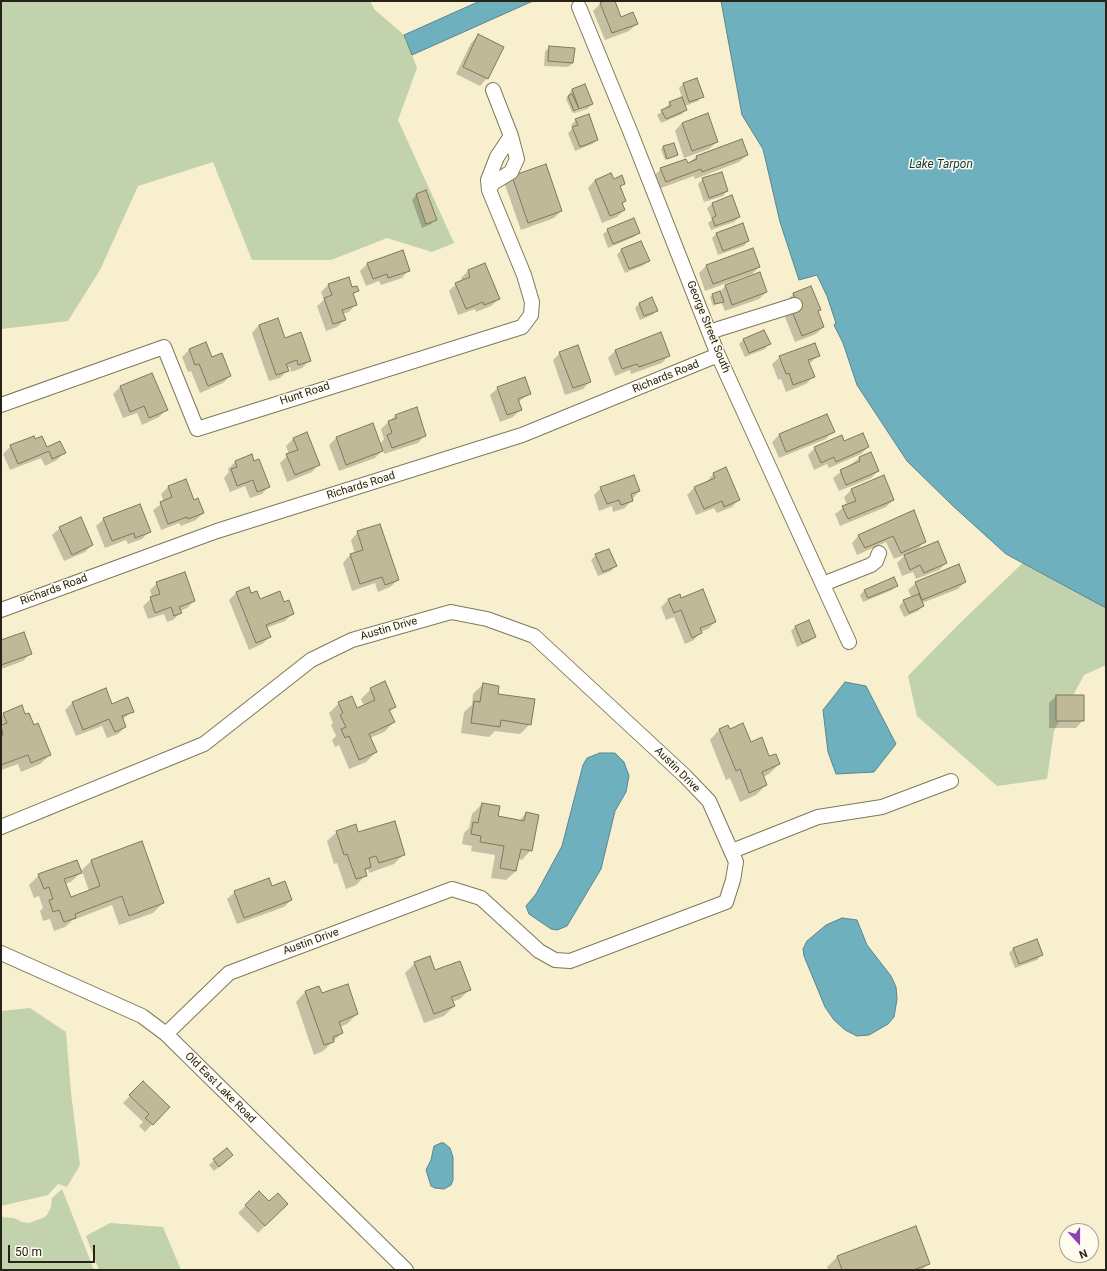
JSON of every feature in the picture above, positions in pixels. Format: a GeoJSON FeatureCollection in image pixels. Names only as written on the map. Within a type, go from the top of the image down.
{"type":"FeatureCollection","features":[{"type":"Feature","properties":{"kind":"street","name":"George Street South"},"geometry":{"type":"LineString","coordinates":[[579,7],[630,130],[718,355],[849,642]]}},
{"type":"Feature","properties":{"kind":"street"},"geometry":{"type":"LineString","coordinates":[[489,190],[493,183],[511,172],[517,159],[511,136],[493,90]]}},
{"type":"Feature","properties":{"kind":"street"},"geometry":{"type":"LineString","coordinates":[[489,190],[488,180],[491,170],[503,146],[511,136]]}},
{"type":"Feature","properties":{"kind":"street","name":"Hunt Road"},"geometry":{"type":"LineString","coordinates":[[1,405],[164,347],[197,429],[522,327],[531,315],[532,302],[524,275],[489,190]]}},
{"type":"Feature","properties":{"kind":"street"},"geometry":{"type":"LineString","coordinates":[[709,332],[795,305]]}},
{"type":"Feature","properties":{"kind":"street","name":"Richards Road"},"geometry":{"type":"LineString","coordinates":[[1,610],[217,531],[522,435],[718,355]]}},
{"type":"Feature","properties":{"kind":"street"},"geometry":{"type":"LineString","coordinates":[[823,584],[871,565],[876,561],[879,553]]}},
{"type":"Feature","properties":{"kind":"street","name":"Austin Drive"},"geometry":{"type":"LineString","coordinates":[[1,827],[204,744],[311,660],[352,640],[451,612],[487,618],[534,636],[685,776],[709,801],[736,862],[733,880],[726,902],[570,961],[555,960],[539,951],[481,898],[452,889],[229,973],[166,1034]]}},
{"type":"Feature","properties":{"kind":"street"},"geometry":{"type":"LineString","coordinates":[[732,851],[818,817],[882,807],[951,782]]}},
{"type":"Feature","properties":{"kind":"street","name":"Old East Lake Road"},"geometry":{"type":"LineString","coordinates":[[1,953],[142,1016],[166,1034],[406,1270]]}},
{"type":"Feature","properties":{"kind":"green space"},"geometry":{"type":"Polygon","coordinates":[[[1,1],[370,1],[374,9],[404,35],[417,68],[398,120],[454,243],[432,252],[387,238],[331,260],[252,260],[213,162],[138,186],[100,270],[68,321],[1,329],[1,1]]]}},
{"type":"Feature","properties":{"kind":"green space"},"geometry":{"type":"Polygon","coordinates":[[[1031,555],[1106,597],[1106,665],[1084,675],[1054,731],[1047,779],[997,786],[917,716],[908,676],[959,624],[1031,555]]]}},
{"type":"Feature","properties":{"kind":"green space"},"geometry":{"type":"Polygon","coordinates":[[[30,1008],[66,1032],[71,1093],[80,1165],[67,1187],[58,1184],[48,1195],[1,1206],[1,1011],[30,1008]]]}},
{"type":"Feature","properties":{"kind":"green space"},"geometry":{"type":"Polygon","coordinates":[[[62,1189],[94,1270],[1,1270],[1,1217],[14,1218],[22,1222],[29,1223],[43,1218],[47,1215],[51,1207],[52,1198],[62,1189]]]}},
{"type":"Feature","properties":{"kind":"green space"},"geometry":{"type":"Polygon","coordinates":[[[110,1223],[163,1227],[181,1270],[99,1270],[86,1236],[110,1223]]]}},
{"type":"Feature","properties":{"kind":"water"},"geometry":{"type":"Polygon","coordinates":[[[480,1],[533,1],[412,55],[404,35],[480,1]]]}},
{"type":"Feature","properties":{"kind":"water","name":"Lake Tarpon"},"geometry":{"type":"Polygon","coordinates":[[[721,1],[1106,1],[1106,608],[1006,554],[953,506],[907,461],[857,385],[843,343],[834,325],[836,323],[827,296],[817,275],[799,280],[780,222],[763,149],[742,115],[721,1]]]}},
{"type":"Feature","properties":{"kind":"water"},"geometry":{"type":"Polygon","coordinates":[[[845,682],[866,686],[896,744],[874,772],[836,774],[828,752],[823,710],[845,682]]]}},
{"type":"Feature","properties":{"kind":"water"},"geometry":{"type":"Polygon","coordinates":[[[600,753],[615,753],[624,762],[629,776],[626,792],[615,811],[601,869],[567,926],[557,930],[551,929],[529,914],[526,906],[536,894],[562,846],[583,765],[587,758],[600,753]]]}},
{"type":"Feature","properties":{"kind":"water"},"geometry":{"type":"Polygon","coordinates":[[[842,918],[857,920],[867,945],[891,976],[896,987],[897,999],[894,1017],[888,1024],[869,1035],[857,1036],[845,1030],[834,1020],[825,1007],[804,956],[803,949],[807,941],[826,925],[842,918]]]}},
{"type":"Feature","properties":{"kind":"water"},"geometry":{"type":"Polygon","coordinates":[[[444,1143],[450,1148],[453,1157],[453,1180],[451,1185],[444,1189],[431,1186],[426,1170],[431,1160],[434,1146],[444,1143]]]}},
{"type":"Feature","properties":{"kind":"building"},"geometry":{"type":"Polygon","coordinates":[[[604,1],[615,1],[621,17],[633,12],[638,24],[612,33],[600,3],[604,1]]]}},
{"type":"Feature","properties":{"kind":"building"},"geometry":{"type":"Polygon","coordinates":[[[478,34],[504,47],[488,79],[463,67],[478,34]]]}},
{"type":"Feature","properties":{"kind":"building"},"geometry":{"type":"Polygon","coordinates":[[[549,46],[575,48],[573,63],[548,61],[549,46]]]}},
{"type":"Feature","properties":{"kind":"building"},"geometry":{"type":"Polygon","coordinates":[[[697,78],[704,97],[689,102],[683,83],[697,78]]]}},
{"type":"Feature","properties":{"kind":"building"},"geometry":{"type":"Polygon","coordinates":[[[585,84],[593,104],[579,109],[572,89],[585,84]]]}},
{"type":"Feature","properties":{"kind":"building"},"geometry":{"type":"Polygon","coordinates":[[[572,94],[579,109],[574,111],[568,96],[572,94]]]}},
{"type":"Feature","properties":{"kind":"building"},"geometry":{"type":"Polygon","coordinates":[[[682,97],[687,110],[666,119],[661,110],[671,106],[669,102],[682,97]]]}},
{"type":"Feature","properties":{"kind":"building"},"geometry":{"type":"Polygon","coordinates":[[[708,113],[718,142],[692,151],[682,123],[708,113]]]}},
{"type":"Feature","properties":{"kind":"building"},"geometry":{"type":"Polygon","coordinates":[[[589,114],[598,140],[580,147],[572,127],[578,125],[575,119],[589,114]]]}},
{"type":"Feature","properties":{"kind":"building"},"geometry":{"type":"Polygon","coordinates":[[[742,139],[748,155],[702,172],[701,169],[666,182],[660,168],[686,159],[688,163],[697,159],[696,156],[742,139]]]}},
{"type":"Feature","properties":{"kind":"building"},"geometry":{"type":"Polygon","coordinates":[[[674,143],[678,155],[667,159],[663,146],[674,143]]]}},
{"type":"Feature","properties":{"kind":"building"},"geometry":{"type":"Polygon","coordinates":[[[546,164],[562,211],[528,223],[512,176],[546,164]]]}},
{"type":"Feature","properties":{"kind":"building"},"geometry":{"type":"Polygon","coordinates":[[[722,172],[728,191],[709,198],[702,178],[722,172]]]}},
{"type":"Feature","properties":{"kind":"building"},"geometry":{"type":"Polygon","coordinates":[[[611,173],[614,179],[622,175],[625,184],[620,186],[626,201],[622,203],[625,210],[610,216],[595,180],[611,173]]]}},
{"type":"Feature","properties":{"kind":"building"},"geometry":{"type":"Polygon","coordinates":[[[426,190],[437,220],[426,224],[416,194],[426,190]]]}},
{"type":"Feature","properties":{"kind":"building"},"geometry":{"type":"Polygon","coordinates":[[[732,195],[740,217],[715,226],[712,218],[716,216],[712,203],[732,195]]]}},
{"type":"Feature","properties":{"kind":"building"},"geometry":{"type":"Polygon","coordinates":[[[634,218],[640,233],[613,244],[607,229],[634,218]]]}},
{"type":"Feature","properties":{"kind":"building"},"geometry":{"type":"Polygon","coordinates":[[[743,223],[749,241],[723,251],[716,233],[743,223]]]}},
{"type":"Feature","properties":{"kind":"building"},"geometry":{"type":"Polygon","coordinates":[[[641,241],[650,261],[629,269],[621,249],[641,241]]]}},
{"type":"Feature","properties":{"kind":"building"},"geometry":{"type":"Polygon","coordinates":[[[753,248],[760,267],[713,284],[706,265],[753,248]]]}},
{"type":"Feature","properties":{"kind":"building"},"geometry":{"type":"Polygon","coordinates":[[[403,250],[410,271],[388,278],[387,274],[373,279],[367,263],[403,250]]]}},
{"type":"Feature","properties":{"kind":"building"},"geometry":{"type":"Polygon","coordinates":[[[485,263],[500,299],[484,305],[483,302],[466,309],[455,283],[470,277],[468,270],[485,263]]]}},
{"type":"Feature","properties":{"kind":"building"},"geometry":{"type":"Polygon","coordinates":[[[760,272],[767,292],[732,305],[725,285],[760,272]]]}},
{"type":"Feature","properties":{"kind":"building"},"geometry":{"type":"Polygon","coordinates":[[[349,277],[352,287],[357,286],[359,291],[353,293],[357,305],[342,310],[346,320],[333,324],[324,298],[332,295],[328,284],[349,277]]]}},
{"type":"Feature","properties":{"kind":"building"},"geometry":{"type":"Polygon","coordinates":[[[811,286],[821,310],[818,311],[824,327],[802,336],[791,309],[798,306],[793,293],[811,286]]]}},
{"type":"Feature","properties":{"kind":"building"},"geometry":{"type":"Polygon","coordinates":[[[720,291],[724,302],[715,304],[712,294],[720,291]]]}},
{"type":"Feature","properties":{"kind":"building"},"geometry":{"type":"Polygon","coordinates":[[[652,297],[658,311],[644,316],[639,303],[652,297]]]}},
{"type":"Feature","properties":{"kind":"building"},"geometry":{"type":"Polygon","coordinates":[[[278,318],[285,338],[301,332],[311,361],[298,365],[297,360],[286,364],[289,371],[276,375],[259,325],[278,318]]]}},
{"type":"Feature","properties":{"kind":"building"},"geometry":{"type":"Polygon","coordinates":[[[764,330],[771,344],[749,353],[743,339],[764,330]]]}},
{"type":"Feature","properties":{"kind":"building"},"geometry":{"type":"Polygon","coordinates":[[[661,332],[670,356],[639,367],[637,364],[622,369],[615,350],[661,332]]]}},
{"type":"Feature","properties":{"kind":"building"},"geometry":{"type":"Polygon","coordinates":[[[206,342],[212,357],[222,353],[231,376],[208,386],[199,364],[195,365],[189,349],[206,342]]]}},
{"type":"Feature","properties":{"kind":"building"},"geometry":{"type":"Polygon","coordinates":[[[815,343],[820,356],[808,360],[815,377],[793,385],[789,373],[786,374],[779,356],[815,343]]]}},
{"type":"Feature","properties":{"kind":"building"},"geometry":{"type":"Polygon","coordinates":[[[578,345],[591,382],[573,388],[559,352],[578,345]]]}},
{"type":"Feature","properties":{"kind":"building"},"geometry":{"type":"Polygon","coordinates":[[[152,373],[168,410],[149,418],[144,406],[130,412],[120,386],[152,373]]]}},
{"type":"Feature","properties":{"kind":"building"},"geometry":{"type":"Polygon","coordinates":[[[525,377],[531,394],[518,399],[522,410],[507,415],[497,387],[525,377]]]}},
{"type":"Feature","properties":{"kind":"building"},"geometry":{"type":"Polygon","coordinates":[[[417,407],[426,436],[392,448],[387,435],[392,433],[388,421],[397,418],[395,415],[417,407]]]}},
{"type":"Feature","properties":{"kind":"building"},"geometry":{"type":"Polygon","coordinates":[[[827,414],[835,432],[786,452],[779,434],[827,414]]]}},
{"type":"Feature","properties":{"kind":"building"},"geometry":{"type":"Polygon","coordinates":[[[373,423],[383,451],[346,465],[336,437],[373,423]]]}},
{"type":"Feature","properties":{"kind":"building"},"geometry":{"type":"Polygon","coordinates":[[[307,432],[320,465],[295,475],[286,454],[298,450],[293,438],[307,432]]]}},
{"type":"Feature","properties":{"kind":"building"},"geometry":{"type":"Polygon","coordinates":[[[863,433],[869,447],[836,462],[834,457],[821,463],[814,447],[842,435],[844,441],[863,433]]]}},
{"type":"Feature","properties":{"kind":"building"},"geometry":{"type":"Polygon","coordinates":[[[34,436],[35,439],[42,436],[47,447],[60,441],[66,453],[52,459],[49,451],[18,464],[10,445],[34,436]]]}},
{"type":"Feature","properties":{"kind":"building"},"geometry":{"type":"Polygon","coordinates":[[[871,452],[879,471],[846,485],[840,470],[860,461],[859,457],[871,452]]]}},
{"type":"Feature","properties":{"kind":"building"},"geometry":{"type":"Polygon","coordinates":[[[252,454],[254,461],[259,459],[270,487],[257,492],[253,480],[237,486],[231,469],[237,467],[235,461],[252,454]]]}},
{"type":"Feature","properties":{"kind":"building"},"geometry":{"type":"Polygon","coordinates":[[[726,467],[740,500],[724,507],[722,501],[704,509],[694,487],[715,478],[713,473],[726,467]]]}},
{"type":"Feature","properties":{"kind":"building"},"geometry":{"type":"Polygon","coordinates":[[[634,475],[640,491],[631,494],[633,501],[621,505],[619,500],[607,504],[600,487],[634,475]]]}},
{"type":"Feature","properties":{"kind":"building"},"geometry":{"type":"Polygon","coordinates":[[[884,475],[894,500],[848,519],[842,506],[856,501],[851,489],[884,475]]]}},
{"type":"Feature","properties":{"kind":"building"},"geometry":{"type":"Polygon","coordinates":[[[186,479],[194,500],[198,498],[204,513],[168,524],[160,502],[172,497],[168,486],[186,479]]]}},
{"type":"Feature","properties":{"kind":"building"},"geometry":{"type":"Polygon","coordinates":[[[140,504],[151,532],[135,538],[134,533],[112,541],[103,518],[140,504]]]}},
{"type":"Feature","properties":{"kind":"building"},"geometry":{"type":"Polygon","coordinates":[[[914,510],[926,542],[901,553],[893,536],[865,548],[858,535],[914,510]]]}},
{"type":"Feature","properties":{"kind":"building"},"geometry":{"type":"Polygon","coordinates":[[[81,517],[93,545],[72,555],[59,527],[81,517]]]}},
{"type":"Feature","properties":{"kind":"building"},"geometry":{"type":"Polygon","coordinates":[[[380,524],[399,580],[385,585],[382,577],[360,584],[350,554],[363,550],[357,531],[380,524]]]}},
{"type":"Feature","properties":{"kind":"building"},"geometry":{"type":"Polygon","coordinates":[[[938,541],[947,563],[924,573],[920,565],[910,570],[904,555],[938,541]]]}},
{"type":"Feature","properties":{"kind":"building"},"geometry":{"type":"Polygon","coordinates":[[[609,549],[617,566],[603,572],[595,554],[609,549]]]}},
{"type":"Feature","properties":{"kind":"building"},"geometry":{"type":"Polygon","coordinates":[[[959,564],[966,582],[922,600],[915,582],[959,564]]]}},
{"type":"Feature","properties":{"kind":"building"},"geometry":{"type":"Polygon","coordinates":[[[185,572],[195,601],[179,607],[182,613],[174,616],[171,607],[155,613],[150,597],[160,594],[156,582],[185,572]]]}},
{"type":"Feature","properties":{"kind":"building"},"geometry":{"type":"Polygon","coordinates":[[[894,577],[898,586],[868,598],[864,590],[894,577]]]}},
{"type":"Feature","properties":{"kind":"building"},"geometry":{"type":"Polygon","coordinates":[[[249,587],[251,593],[257,591],[260,599],[280,591],[284,602],[289,600],[294,614],[266,625],[271,637],[256,643],[236,592],[249,587]]]}},
{"type":"Feature","properties":{"kind":"building"},"geometry":{"type":"Polygon","coordinates":[[[703,589],[716,622],[700,628],[702,633],[692,638],[681,610],[674,613],[668,599],[680,594],[681,598],[703,589]]]}},
{"type":"Feature","properties":{"kind":"building"},"geometry":{"type":"Polygon","coordinates":[[[919,594],[924,606],[909,613],[903,600],[919,594]]]}},
{"type":"Feature","properties":{"kind":"building"},"geometry":{"type":"Polygon","coordinates":[[[809,620],[816,637],[802,643],[795,626],[809,620]]]}},
{"type":"Feature","properties":{"kind":"building"},"geometry":{"type":"Polygon","coordinates":[[[24,632],[32,654],[1,665],[1,640],[24,632]]]}},
{"type":"Feature","properties":{"kind":"building"},"geometry":{"type":"Polygon","coordinates":[[[385,681],[396,707],[389,710],[395,722],[369,734],[377,752],[359,760],[349,736],[345,738],[341,729],[346,727],[340,715],[343,713],[338,702],[352,696],[357,708],[375,700],[370,688],[385,681]]]}},
{"type":"Feature","properties":{"kind":"building"},"geometry":{"type":"Polygon","coordinates":[[[483,683],[499,686],[498,694],[535,699],[531,725],[501,720],[500,727],[471,723],[474,701],[480,702],[483,683]]]}},
{"type":"Feature","properties":{"kind":"building"},"geometry":{"type":"Polygon","coordinates":[[[106,688],[112,704],[128,697],[134,712],[122,716],[126,727],[115,732],[109,719],[83,730],[72,702],[106,688]]]}},
{"type":"Feature","properties":{"kind":"building"},"geometry":{"type":"Polygon","coordinates":[[[1056,695],[1084,695],[1084,721],[1056,721],[1056,695]]]}},
{"type":"Feature","properties":{"kind":"building"},"geometry":{"type":"Polygon","coordinates":[[[22,705],[25,714],[29,713],[34,725],[38,723],[51,755],[31,763],[28,755],[1,765],[1,736],[3,735],[1,725],[7,723],[3,713],[22,705]]]}},
{"type":"Feature","properties":{"kind":"building"},"geometry":{"type":"Polygon","coordinates":[[[743,723],[751,742],[762,737],[769,756],[776,754],[780,764],[762,772],[767,785],[749,793],[740,769],[736,771],[719,729],[728,725],[730,729],[743,723]]]}},
{"type":"Feature","properties":{"kind":"building"},"geometry":{"type":"Polygon","coordinates":[[[482,803],[500,806],[498,816],[524,821],[526,812],[539,815],[532,851],[521,849],[516,871],[500,868],[504,846],[480,842],[481,836],[471,834],[473,822],[478,823],[482,803]]]}},
{"type":"Feature","properties":{"kind":"building"},"geometry":{"type":"Polygon","coordinates":[[[395,821],[405,855],[379,863],[376,856],[369,858],[371,867],[365,869],[367,876],[356,879],[347,854],[344,855],[336,831],[356,824],[358,832],[395,821]]]}},
{"type":"Feature","properties":{"kind":"building"},"geometry":{"type":"Polygon","coordinates":[[[142,841],[164,903],[129,916],[122,896],[75,914],[76,918],[64,922],[59,910],[53,912],[49,900],[53,899],[49,887],[44,889],[38,874],[77,860],[82,873],[64,879],[71,897],[100,886],[91,860],[142,841]]]}},
{"type":"Feature","properties":{"kind":"building"},"geometry":{"type":"Polygon","coordinates":[[[269,878],[272,886],[285,881],[292,900],[244,918],[234,891],[269,878]]]}},
{"type":"Feature","properties":{"kind":"building"},"geometry":{"type":"Polygon","coordinates":[[[1037,939],[1043,955],[1019,964],[1013,948],[1037,939]]]}},
{"type":"Feature","properties":{"kind":"building"},"geometry":{"type":"Polygon","coordinates":[[[430,956],[435,970],[460,961],[471,990],[451,997],[455,1006],[434,1014],[414,962],[430,956]]]}},
{"type":"Feature","properties":{"kind":"building"},"geometry":{"type":"Polygon","coordinates":[[[348,984],[358,1014],[339,1022],[343,1033],[333,1037],[334,1042],[324,1045],[305,991],[319,986],[322,993],[348,984]]]}},
{"type":"Feature","properties":{"kind":"building"},"geometry":{"type":"Polygon","coordinates":[[[143,1081],[170,1107],[153,1125],[145,1118],[149,1114],[129,1095],[143,1081]]]}},
{"type":"Feature","properties":{"kind":"building"},"geometry":{"type":"Polygon","coordinates":[[[227,1148],[233,1155],[219,1167],[213,1159],[227,1148]]]}},
{"type":"Feature","properties":{"kind":"building"},"geometry":{"type":"Polygon","coordinates":[[[259,1191],[269,1201],[278,1193],[288,1204],[265,1226],[245,1205],[259,1191]]]}},
{"type":"Feature","properties":{"kind":"building"},"geometry":{"type":"Polygon","coordinates":[[[916,1226],[930,1264],[913,1270],[842,1270],[837,1256],[916,1226]]]}}]}
